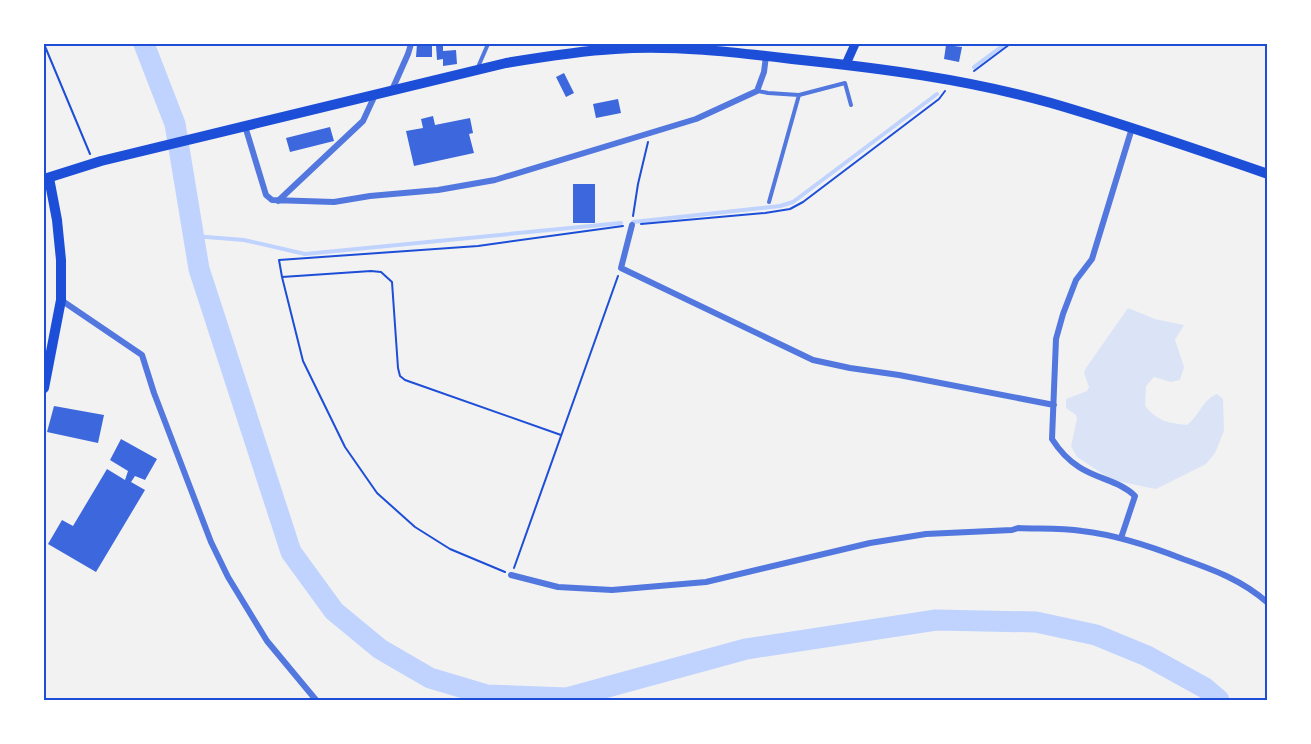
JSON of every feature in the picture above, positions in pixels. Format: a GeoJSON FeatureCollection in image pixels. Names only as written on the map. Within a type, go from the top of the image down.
{"type":"FeatureCollection","features":[{"type":"Feature","properties":{"kind":"main road"},"geometry":{"type":"LineString","coordinates":[[846,64],[855,44]]}},
{"type":"Feature","properties":{"kind":"main road"},"geometry":{"type":"LineString","coordinates":[[44,388],[61,300],[61,260],[57,220],[46,178],[97,162],[506,63],[566,53],[693,47],[846,64],[952,80],[1051,103],[1268,174]]}},
{"type":"Feature","properties":{"kind":"street"},"geometry":{"type":"LineString","coordinates":[[392,91],[411,44]]}},
{"type":"Feature","properties":{"kind":"street"},"geometry":{"type":"LineString","coordinates":[[243,127],[266,195],[272,200],[334,202],[370,196],[438,190],[495,180],[696,119],[757,91],[764,72],[766,56]]}},
{"type":"Feature","properties":{"kind":"street"},"geometry":{"type":"LineString","coordinates":[[278,201],[363,121],[375,95]]}},
{"type":"Feature","properties":{"kind":"street"},"geometry":{"type":"LineString","coordinates":[[1121,538],[1135,496],[1128,489],[1080,467],[1060,450],[1052,439],[1056,339],[1060,322],[1076,280],[1092,259],[1132,128]]}},
{"type":"Feature","properties":{"kind":"street"},"geometry":{"type":"LineString","coordinates":[[632,225],[621,268],[813,360],[1054,405]]}},
{"type":"Feature","properties":{"kind":"street"},"geometry":{"type":"LineString","coordinates":[[61,300],[142,355],[154,393],[207,531],[228,577],[267,641],[316,700]]}},
{"type":"Feature","properties":{"kind":"street"},"geometry":{"type":"LineString","coordinates":[[511,575],[558,587],[612,590],[706,582],[859,546],[926,534],[1018,528],[1081,531],[1142,543],[1227,575],[1268,603]]}},
{"type":"Feature","properties":{"kind":"lane"},"geometry":{"type":"LineString","coordinates":[[477,70],[488,44]]}},
{"type":"Feature","properties":{"kind":"lane"},"geometry":{"type":"LineString","coordinates":[[757,91],[799,95],[845,83],[851,105]]}},
{"type":"Feature","properties":{"kind":"lane"},"geometry":{"type":"LineString","coordinates":[[769,202],[799,95]]}},
{"type":"Feature","properties":{"kind":"path"},"geometry":{"type":"LineString","coordinates":[[44,44],[97,162]]}},
{"type":"Feature","properties":{"kind":"path"},"geometry":{"type":"LineString","coordinates":[[974,71],[1010,44]]}},
{"type":"Feature","properties":{"kind":"path"},"geometry":{"type":"LineString","coordinates":[[621,268],[511,575],[450,549],[415,528],[376,494],[345,447],[303,361],[279,260],[478,246],[632,225],[790,209],[803,202],[939,99],[952,80]]}},
{"type":"Feature","properties":{"kind":"path"},"geometry":{"type":"LineString","coordinates":[[632,225],[638,184],[650,134]]}},
{"type":"Feature","properties":{"kind":"path"},"geometry":{"type":"LineString","coordinates":[[282,277],[381,272],[392,282],[400,376],[405,380],[561,435]]}},
{"type":"Feature","properties":{"kind":"shaded area"},"geometry":{"type":"Polygon","coordinates":[[[1128,308],[1155,319],[1184,325],[1175,340],[1184,367],[1180,380],[1171,382],[1154,377],[1146,386],[1145,406],[1154,415],[1163,420],[1187,425],[1212,397],[1217,394],[1223,399],[1224,431],[1215,453],[1206,464],[1156,489],[1112,480],[1077,457],[1071,446],[1077,419],[1076,415],[1066,408],[1066,399],[1087,391],[1089,387],[1084,373],[1086,368],[1128,308]]]}},
{"type":"Feature","properties":{"kind":"building"},"geometry":{"type":"Polygon","coordinates":[[[417,44],[432,44],[432,57],[416,57],[417,44]]]}},
{"type":"Feature","properties":{"kind":"building"},"geometry":{"type":"Polygon","coordinates":[[[443,44],[443,51],[456,50],[457,64],[443,66],[443,59],[437,60],[436,45],[443,44]]]}},
{"type":"Feature","properties":{"kind":"building"},"geometry":{"type":"Polygon","coordinates":[[[946,45],[962,47],[959,62],[944,59],[946,45]]]}},
{"type":"Feature","properties":{"kind":"building"},"geometry":{"type":"Polygon","coordinates":[[[564,73],[574,93],[566,97],[556,77],[564,73]]]}},
{"type":"Feature","properties":{"kind":"building"},"geometry":{"type":"Polygon","coordinates":[[[618,99],[621,113],[596,118],[593,104],[618,99]]]}},
{"type":"Feature","properties":{"kind":"building"},"geometry":{"type":"Polygon","coordinates":[[[433,116],[435,125],[470,118],[473,133],[469,134],[474,153],[414,166],[406,131],[423,128],[421,119],[433,116]]]}},
{"type":"Feature","properties":{"kind":"building"},"geometry":{"type":"Polygon","coordinates":[[[330,127],[334,141],[290,152],[286,138],[330,127]]]}},
{"type":"Feature","properties":{"kind":"building"},"geometry":{"type":"Polygon","coordinates":[[[573,184],[595,184],[595,223],[573,223],[573,184]]]}},
{"type":"Feature","properties":{"kind":"building"},"geometry":{"type":"Polygon","coordinates":[[[54,406],[104,415],[98,443],[47,432],[54,406]]]}},
{"type":"Feature","properties":{"kind":"building"},"geometry":{"type":"Polygon","coordinates":[[[121,439],[157,459],[145,480],[135,476],[131,482],[145,490],[96,572],[48,544],[62,520],[73,526],[107,469],[125,480],[128,471],[110,460],[121,439]]]}},
{"type":"Feature","properties":{"kind":"waterway"},"geometry":{"type":"LineString","coordinates":[[144,44],[175,124],[199,269],[291,552],[334,611],[380,649],[430,678],[487,695],[567,698],[746,649],[936,620],[1036,622],[1096,635],[1147,656],[1205,688],[1219,700]]}},
{"type":"Feature","properties":{"kind":"waterway"},"geometry":{"type":"LineString","coordinates":[[974,67],[1005,44]]}},
{"type":"Feature","properties":{"kind":"waterway"},"geometry":{"type":"LineString","coordinates":[[633,222],[780,206],[793,202],[937,94]]}},
{"type":"Feature","properties":{"kind":"waterway"},"geometry":{"type":"LineString","coordinates":[[194,236],[244,240],[305,254],[621,223]]}}]}
